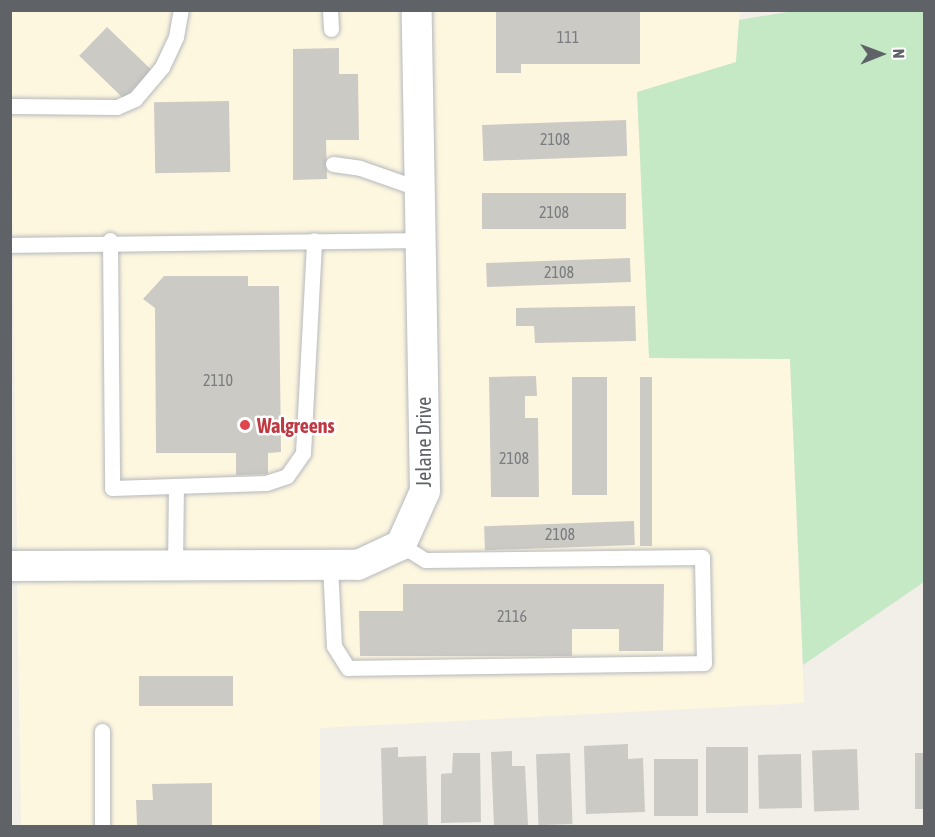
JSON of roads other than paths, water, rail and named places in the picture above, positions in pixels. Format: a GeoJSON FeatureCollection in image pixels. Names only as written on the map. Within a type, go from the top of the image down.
{"type":"FeatureCollection","features":[{"type":"Feature","properties":{"kind":"street","name":"Jelane Drive"},"geometry":{"type":"LineString","coordinates":[[401,545],[425,490],[417,10]]}},
{"type":"Feature","properties":{"kind":"street"},"geometry":{"type":"LineString","coordinates":[[10,566],[358,565],[401,545]]}},
{"type":"Feature","properties":{"kind":"lane"},"geometry":{"type":"LineString","coordinates":[[10,106],[117,107],[135,99],[162,67],[176,38],[181,10]]}},
{"type":"Feature","properties":{"kind":"lane"},"geometry":{"type":"LineString","coordinates":[[330,10],[331,29]]}},
{"type":"Feature","properties":{"kind":"lane"},"geometry":{"type":"LineString","coordinates":[[333,164],[360,168],[420,189]]}},
{"type":"Feature","properties":{"kind":"lane"},"geometry":{"type":"LineString","coordinates":[[110,240],[112,488],[176,488],[266,483],[287,476],[303,453],[314,240]]}},
{"type":"Feature","properties":{"kind":"lane"},"geometry":{"type":"LineString","coordinates":[[10,245],[110,240],[421,240]]}},
{"type":"Feature","properties":{"kind":"lane"},"geometry":{"type":"LineString","coordinates":[[175,566],[176,488]]}},
{"type":"Feature","properties":{"kind":"lane"},"geometry":{"type":"LineString","coordinates":[[330,565],[334,646],[348,668],[704,663],[702,557],[425,560],[401,545]]}},
{"type":"Feature","properties":{"kind":"lane"},"geometry":{"type":"LineString","coordinates":[[102,731],[102,826]]}},
{"type":"Feature","properties":{"kind":"place","name":"Walgreens"},"geometry":{"type":"Point","coordinates":[245,425]}}]}
